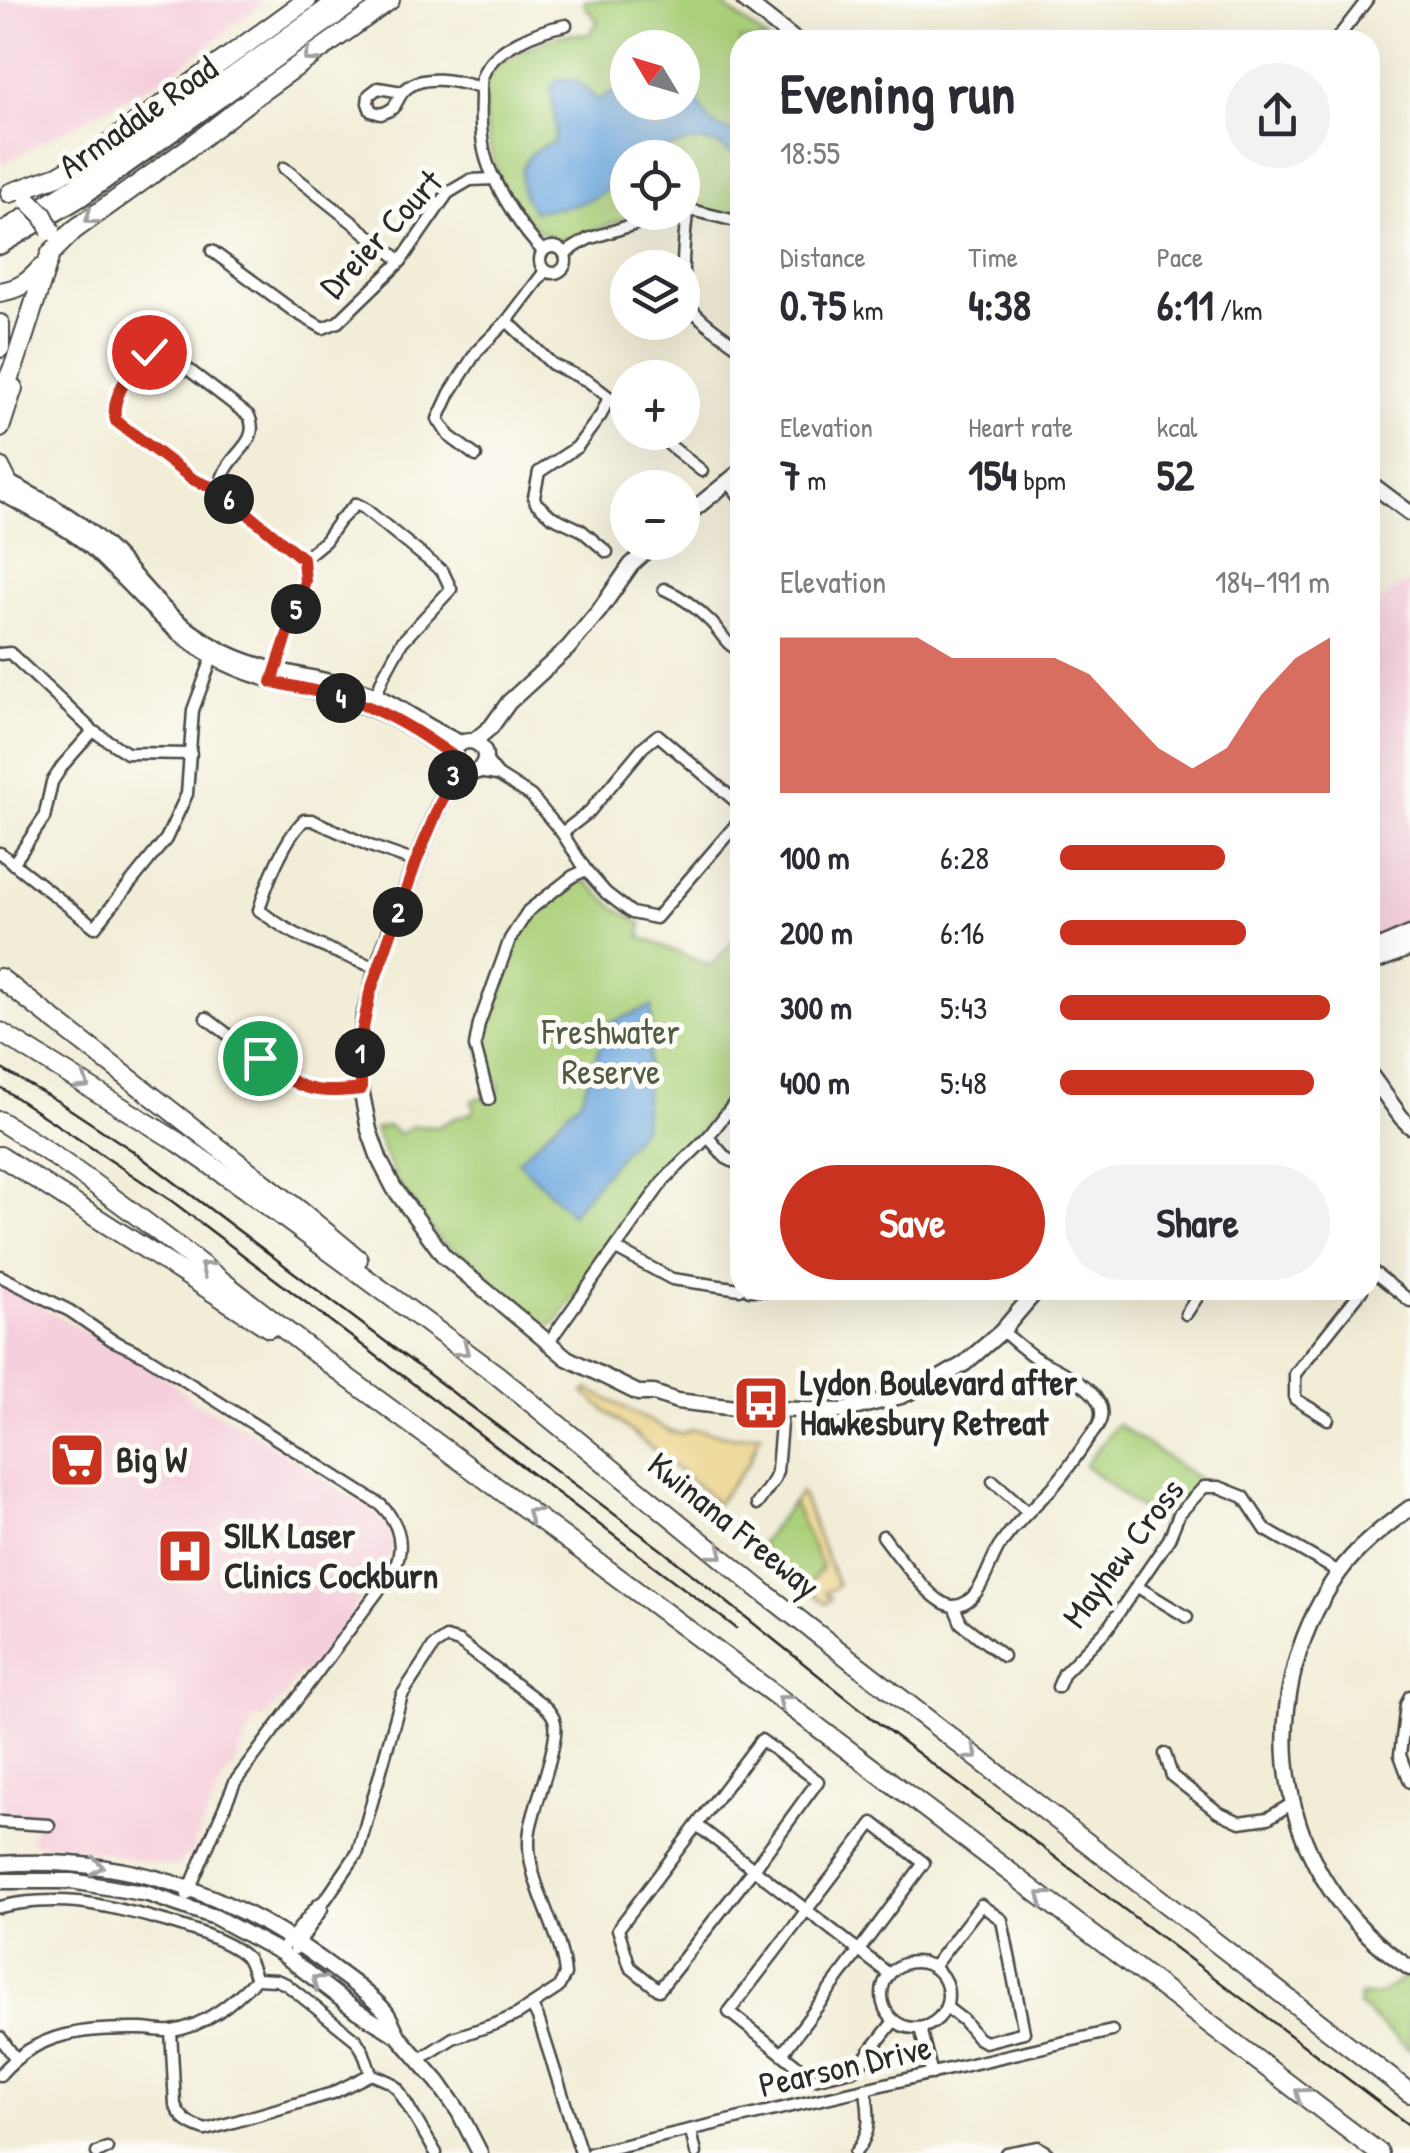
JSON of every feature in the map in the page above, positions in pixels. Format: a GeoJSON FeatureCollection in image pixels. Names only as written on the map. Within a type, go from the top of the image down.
{"type":"FeatureCollection","features":[{"type":"Feature","properties":{"kind":"highway","name":"Armadale Road"},"geometry":{"type":"LineString","coordinates":[[3,193],[58,176],[88,158],[307,0]]}},
{"type":"Feature","properties":{"kind":"highway","name":"Armadale Road"},"geometry":{"type":"LineString","coordinates":[[0,292],[27,283],[74,230],[390,0]]}},
{"type":"Feature","properties":{"kind":"highway"},"geometry":{"type":"LineString","coordinates":[[0,398],[51,254],[51,231],[44,215],[29,201],[3,193]]}},
{"type":"Feature","properties":{"kind":"highway"},"geometry":{"type":"LineString","coordinates":[[0,324],[0,348]]}},
{"type":"Feature","properties":{"kind":"highway"},"geometry":{"type":"LineString","coordinates":[[0,428],[15,380],[15,363]]}},
{"type":"Feature","properties":{"kind":"highway"},"geometry":{"type":"LineString","coordinates":[[0,978],[300,1210],[394,1288],[412,1311]]}},
{"type":"Feature","properties":{"kind":"highway","name":"Kwinana Freeway"},"geometry":{"type":"LineString","coordinates":[[0,1032],[245,1188],[496,1374],[762,1590],[1410,2093]]}},
{"type":"Feature","properties":{"kind":"highway"},"geometry":{"type":"LineString","coordinates":[[0,1121],[55,1154],[1379,2153]]}},
{"type":"Feature","properties":{"kind":"highway"},"geometry":{"type":"LineString","coordinates":[[0,1156],[344,1374]]}},
{"type":"Feature","properties":{"kind":"main road","name":"Armadale Road"},"geometry":{"type":"LineString","coordinates":[[0,232],[97,172],[336,0]]}},
{"type":"Feature","properties":{"kind":"main road","name":"Armadale Road"},"geometry":{"type":"LineString","coordinates":[[0,246],[81,198],[359,0]]}},
{"type":"Feature","properties":{"kind":"street"},"geometry":{"type":"LineString","coordinates":[[744,0],[782,30]]}},
{"type":"Feature","properties":{"kind":"street"},"geometry":{"type":"LineString","coordinates":[[1344,30],[1367,0]]}},
{"type":"Feature","properties":{"kind":"street"},"geometry":{"type":"LineString","coordinates":[[544,251],[526,230],[488,165],[480,119],[482,76],[497,53],[550,28],[566,25]]}},
{"type":"Feature","properties":{"kind":"street"},"geometry":{"type":"LineString","coordinates":[[402,92],[422,80],[457,81],[482,88]]}},
{"type":"Feature","properties":{"kind":"street"},"geometry":{"type":"LineString","coordinates":[[284,168],[401,262]]}},
{"type":"Feature","properties":{"kind":"street","name":"Dreier Court"},"geometry":{"type":"LineString","coordinates":[[212,250],[294,312],[322,328],[338,322],[401,262],[448,193],[470,180],[495,179]]}},
{"type":"Feature","properties":{"kind":"street"},"geometry":{"type":"LineString","coordinates":[[700,212],[730,220]]}},
{"type":"Feature","properties":{"kind":"street"},"geometry":{"type":"LineString","coordinates":[[565,253],[588,239],[616,230]]}},
{"type":"Feature","properties":{"kind":"street"},"geometry":{"type":"LineString","coordinates":[[684,230],[685,292],[691,309],[730,340]]}},
{"type":"Feature","properties":{"kind":"street"},"geometry":{"type":"LineString","coordinates":[[560,248],[565,253],[564,269],[555,274],[545,271],[540,265],[544,251],[560,248]]}},
{"type":"Feature","properties":{"kind":"street"},"geometry":{"type":"LineString","coordinates":[[476,456],[449,436],[438,419],[477,351],[507,321],[545,271]]}},
{"type":"Feature","properties":{"kind":"street"},"geometry":{"type":"LineString","coordinates":[[507,321],[552,364],[588,382],[608,398],[601,416],[578,447],[539,472],[534,497],[551,516],[581,530],[607,552]]}},
{"type":"Feature","properties":{"kind":"street"},"geometry":{"type":"LineString","coordinates":[[219,490],[224,474],[253,433],[250,416],[172,357],[156,350],[149,352],[114,405],[116,421],[194,480],[219,490],[303,559],[305,581],[274,676]]}},
{"type":"Feature","properties":{"kind":"street"},"geometry":{"type":"LineString","coordinates":[[677,450],[702,470]]}},
{"type":"Feature","properties":{"kind":"street"},"geometry":{"type":"LineString","coordinates":[[2,485],[48,504],[98,538],[172,617],[241,670],[274,676],[342,698],[373,702],[402,723],[470,758],[530,796],[562,833],[586,870],[632,913],[656,918],[730,832]]}},
{"type":"Feature","properties":{"kind":"street"},"geometry":{"type":"LineString","coordinates":[[700,507],[730,487]]}},
{"type":"Feature","properties":{"kind":"street"},"geometry":{"type":"LineString","coordinates":[[1380,491],[1410,514]]}},
{"type":"Feature","properties":{"kind":"street"},"geometry":{"type":"LineString","coordinates":[[303,559],[325,541],[356,504],[444,572],[452,589],[402,642],[373,702]]}},
{"type":"Feature","properties":{"kind":"street"},"geometry":{"type":"LineString","coordinates":[[637,560],[568,648],[509,702],[450,785],[416,862],[377,968],[364,1016],[359,1060],[368,1130],[394,1188],[444,1256],[548,1344],[567,1358],[638,1393],[654,1392],[677,1401],[782,1411],[842,1411],[901,1396],[964,1364],[1002,1331],[1028,1300]]}},
{"type":"Feature","properties":{"kind":"street"},"geometry":{"type":"LineString","coordinates":[[664,589],[685,598],[730,646]]}},
{"type":"Feature","properties":{"kind":"street"},"geometry":{"type":"LineString","coordinates":[[0,854],[94,928],[166,839],[187,794],[193,710],[215,652]]}},
{"type":"Feature","properties":{"kind":"street"},"geometry":{"type":"LineString","coordinates":[[0,654],[10,653],[92,731],[126,753],[192,754]]}},
{"type":"Feature","properties":{"kind":"street"},"geometry":{"type":"LineString","coordinates":[[13,864],[44,818],[52,782],[92,731]]}},
{"type":"Feature","properties":{"kind":"street"},"geometry":{"type":"LineString","coordinates":[[562,833],[589,812],[642,746],[658,735],[730,797]]}},
{"type":"Feature","properties":{"kind":"street"},"geometry":{"type":"LineString","coordinates":[[377,968],[314,944],[276,923],[259,910],[264,893],[292,834],[304,820],[416,862]]}},
{"type":"Feature","properties":{"kind":"street"},"geometry":{"type":"LineString","coordinates":[[489,1100],[475,1046],[479,1024],[510,939],[528,911],[586,870]]}},
{"type":"Feature","properties":{"kind":"street"},"geometry":{"type":"LineString","coordinates":[[1380,947],[1410,934]]}},
{"type":"Feature","properties":{"kind":"street"},"geometry":{"type":"LineString","coordinates":[[1380,960],[1410,948]]}},
{"type":"Feature","properties":{"kind":"street"},"geometry":{"type":"LineString","coordinates":[[206,1018],[304,1088],[361,1089]]}},
{"type":"Feature","properties":{"kind":"street"},"geometry":{"type":"LineString","coordinates":[[1380,1092],[1410,1126]]}},
{"type":"Feature","properties":{"kind":"street"},"geometry":{"type":"LineString","coordinates":[[548,1344],[664,1180],[708,1137],[730,1109]]}},
{"type":"Feature","properties":{"kind":"street"},"geometry":{"type":"LineString","coordinates":[[708,1137],[730,1160]]}},
{"type":"Feature","properties":{"kind":"street"},"geometry":{"type":"LineString","coordinates":[[616,1249],[672,1279],[730,1288]]}},
{"type":"Feature","properties":{"kind":"street"},"geometry":{"type":"LineString","coordinates":[[0,1276],[70,1311],[207,1394],[381,1505],[397,1527],[400,1554],[390,1578],[235,1782],[184,1905]]}},
{"type":"Feature","properties":{"kind":"street"},"geometry":{"type":"LineString","coordinates":[[1380,1279],[1410,1301]]}},
{"type":"Feature","properties":{"kind":"street"},"geometry":{"type":"LineString","coordinates":[[1186,1314],[1195,1300]]}},
{"type":"Feature","properties":{"kind":"street"},"geometry":{"type":"LineString","coordinates":[[1328,1419],[1296,1399],[1295,1374],[1354,1300]]}},
{"type":"Feature","properties":{"kind":"street"},"geometry":{"type":"LineString","coordinates":[[883,1536],[937,1600],[954,1606],[973,1598],[998,1550],[1027,1511],[1064,1474],[1098,1426],[1102,1409],[1098,1399],[1002,1331]]}},
{"type":"Feature","properties":{"kind":"street"},"geometry":{"type":"LineString","coordinates":[[757,1504],[776,1475],[782,1411]]}},
{"type":"Feature","properties":{"kind":"street"},"geometry":{"type":"LineString","coordinates":[[993,1481],[1027,1511]]}},
{"type":"Feature","properties":{"kind":"street","name":"Mayhew Cross"},"geometry":{"type":"LineString","coordinates":[[1058,1686],[1064,1673],[1108,1628],[1168,1540],[1179,1514],[1208,1485],[1244,1497],[1266,1530],[1339,1572]]}},
{"type":"Feature","properties":{"kind":"street"},"geometry":{"type":"LineString","coordinates":[[1410,1508],[1363,1545],[1339,1572],[1315,1611],[1291,1679],[1284,1734],[1289,1790],[1306,1848],[1349,1916],[1410,1968]]}},
{"type":"Feature","properties":{"kind":"street"},"geometry":{"type":"LineString","coordinates":[[1136,1586],[1187,1617]]}},
{"type":"Feature","properties":{"kind":"street"},"geometry":{"type":"LineString","coordinates":[[954,1606],[961,1622],[1003,1656]]}},
{"type":"Feature","properties":{"kind":"street"},"geometry":{"type":"LineString","coordinates":[[284,1955],[362,1844],[405,1689],[434,1646],[446,1638],[458,1642],[542,1704],[555,1722],[530,1828],[529,1850],[565,1975],[558,1988],[532,2006],[511,2018],[453,2038],[420,2059]]}},
{"type":"Feature","properties":{"kind":"street"},"geometry":{"type":"LineString","coordinates":[[1410,1696],[1400,1755],[1410,1782]]}},
{"type":"Feature","properties":{"kind":"street"},"geometry":{"type":"LineString","coordinates":[[761,1740],[818,1781],[659,1990],[630,1967],[618,1930],[698,1826],[761,1740]]}},
{"type":"Feature","properties":{"kind":"street"},"geometry":{"type":"LineString","coordinates":[[1166,1754],[1172,1776],[1218,1812],[1240,1822],[1268,1818],[1293,1803]]}},
{"type":"Feature","properties":{"kind":"street"},"geometry":{"type":"LineString","coordinates":[[0,1822],[49,1825]]}},
{"type":"Feature","properties":{"kind":"street"},"geometry":{"type":"LineString","coordinates":[[782,2054],[924,1863],[873,1824],[729,2012],[782,2054],[814,2079],[856,2069],[894,2021]]}},
{"type":"Feature","properties":{"kind":"street"},"geometry":{"type":"LineString","coordinates":[[698,1826],[889,1974]]}},
{"type":"Feature","properties":{"kind":"street"},"geometry":{"type":"LineString","coordinates":[[0,1864],[50,1862],[103,1867],[167,1880],[246,1912],[294,1940],[386,2011],[398,2036]]}},
{"type":"Feature","properties":{"kind":"street"},"geometry":{"type":"LineString","coordinates":[[0,1881],[72,1881],[148,1894],[227,1923],[284,1955],[398,2036],[459,2112],[480,2153]]}},
{"type":"Feature","properties":{"kind":"street"},"geometry":{"type":"LineString","coordinates":[[0,1908],[72,1902],[182,1926],[232,1947],[249,1960],[256,1980]]}},
{"type":"Feature","properties":{"kind":"street"},"geometry":{"type":"LineString","coordinates":[[932,1967],[982,1905],[1002,1920],[1024,2032],[985,2042],[946,2007]]}},
{"type":"Feature","properties":{"kind":"street"},"geometry":{"type":"LineString","coordinates":[[914,1962],[932,1967],[941,1975],[948,1996],[940,2017],[920,2028],[894,2021],[883,2004],[889,1974],[914,1962]]}},
{"type":"Feature","properties":{"kind":"street"},"geometry":{"type":"LineString","coordinates":[[0,2074],[38,2045],[72,2032],[171,2031],[214,2016],[256,1980],[281,1982],[340,2027],[360,2045],[370,2074]]}},
{"type":"Feature","properties":{"kind":"street"},"geometry":{"type":"LineString","coordinates":[[532,2006],[582,2153]]}},
{"type":"Feature","properties":{"kind":"street"},"geometry":{"type":"LineString","coordinates":[[920,2028],[932,2074]]}},
{"type":"Feature","properties":{"kind":"street"},"geometry":{"type":"LineString","coordinates":[[171,2031],[175,2105],[189,2125],[206,2130],[332,2093],[370,2074],[396,2088],[436,2153]]}},
{"type":"Feature","properties":{"kind":"street","name":"Pearson Drive"},"geometry":{"type":"LineString","coordinates":[[591,2153],[1112,2031]]}},
{"type":"Feature","properties":{"kind":"street"},"geometry":{"type":"LineString","coordinates":[[0,2037],[16,2059]]}},
{"type":"Feature","properties":{"kind":"street"},"geometry":{"type":"LineString","coordinates":[[855,2153],[869,2126],[866,2090]]}},
{"type":"Feature","properties":{"kind":"street"},"geometry":{"type":"LineString","coordinates":[[691,2131],[696,2153]]}},
{"type":"Feature","properties":{"kind":"street"},"geometry":{"type":"LineString","coordinates":[[1006,2153],[1038,2147],[1047,2153]]}},
{"type":"Feature","properties":{"kind":"shaded area"},"geometry":{"type":"Polygon","coordinates":[[[0,0],[267,0],[170,75],[0,164],[0,0]]]}},
{"type":"Feature","properties":{"kind":"shaded area"},"geometry":{"type":"Polygon","coordinates":[[[1410,582],[1410,926],[1380,940],[1380,603],[1410,582]]]}},
{"type":"Feature","properties":{"kind":"shaded area"},"geometry":{"type":"Polygon","coordinates":[[[0,1284],[163,1375],[197,1404],[238,1423],[363,1503],[380,1515],[392,1542],[373,1585],[363,1591],[304,1676],[299,1672],[287,1693],[263,1719],[256,1717],[235,1764],[223,1779],[190,1855],[175,1867],[31,1843],[34,1825],[0,1822],[0,1284]]]}},
{"type":"Feature","properties":{"kind":"green space"},"geometry":{"type":"Polygon","coordinates":[[[584,0],[716,0],[755,30],[730,30],[730,216],[700,211],[700,140],[610,140],[610,224],[578,236],[552,240],[513,202],[491,154],[485,117],[486,82],[499,64],[529,47],[565,35],[588,35],[598,22],[584,0]]]}},
{"type":"Feature","properties":{"kind":"green space","name":"Freshwater Reserve"},"geometry":{"type":"Polygon","coordinates":[[[576,879],[586,881],[613,906],[642,924],[640,937],[711,966],[730,944],[730,1097],[658,1175],[599,1263],[550,1326],[537,1325],[464,1255],[440,1241],[395,1179],[374,1129],[388,1126],[400,1134],[414,1126],[437,1127],[472,1113],[475,1107],[471,1102],[478,1097],[495,1097],[500,1085],[482,1057],[481,1033],[514,939],[532,912],[576,879]]]}},
{"type":"Feature","properties":{"kind":"green space"},"geometry":{"type":"Polygon","coordinates":[[[1117,1424],[1203,1482],[1173,1511],[1164,1528],[1085,1465],[1117,1424]]]}},
{"type":"Feature","properties":{"kind":"green space"},"geometry":{"type":"Polygon","coordinates":[[[793,1502],[822,1567],[807,1588],[766,1557],[760,1544],[793,1502]]]}},
{"type":"Feature","properties":{"kind":"green space"},"geometry":{"type":"Polygon","coordinates":[[[1408,1975],[1410,2050],[1358,2005],[1359,1996],[1378,1995],[1408,1975]]]}},
{"type":"Feature","properties":{"kind":"sand"},"geometry":{"type":"Polygon","coordinates":[[[588,1389],[671,1432],[682,1434],[693,1429],[735,1437],[761,1433],[748,1464],[714,1507],[710,1504],[713,1499],[584,1393],[588,1389]]]}},
{"type":"Feature","properties":{"kind":"sand"},"geometry":{"type":"Polygon","coordinates":[[[801,1492],[838,1586],[825,1593],[831,1598],[826,1604],[807,1588],[822,1567],[793,1502],[801,1492]]]}},
{"type":"Feature","properties":{"kind":"water"},"geometry":{"type":"Polygon","coordinates":[[[558,79],[565,79],[584,87],[598,100],[610,94],[610,120],[700,120],[700,105],[711,122],[730,130],[730,152],[700,140],[610,140],[610,187],[574,205],[533,211],[523,190],[522,170],[532,154],[553,143],[556,130],[551,88],[558,79]]]}},
{"type":"Feature","properties":{"kind":"water"},"geometry":{"type":"Polygon","coordinates":[[[652,1006],[643,1127],[571,1214],[518,1161],[581,1099],[609,1023],[652,1006]]]}},
{"type":"Feature","properties":{"kind":"railway"},"geometry":{"type":"LineString","coordinates":[[0,1068],[133,1151],[663,1551],[873,1719],[1410,2126]]}},
{"type":"Feature","properties":{"kind":"railway"},"geometry":{"type":"LineString","coordinates":[[0,1087],[173,1202],[736,1628]]}},
{"type":"Feature","properties":{"kind":"place","name":"Lydon Boulevard after Hawkesbury Retreat"},"geometry":{"type":"Point","coordinates":[761,1403]}},
{"type":"Feature","properties":{"kind":"place","name":"Big W"},"geometry":{"type":"Point","coordinates":[77,1460]}},
{"type":"Feature","properties":{"kind":"place","name":"SILK Laser Clinics Cockburn"},"geometry":{"type":"Point","coordinates":[185,1556]}},
{"type":"Feature","properties":{"kind":"route"},"geometry":{"type":"LineString","coordinates":[[149,352],[114,405],[116,421],[194,480],[219,490],[303,559],[305,581],[272,682],[371,708],[453,756],[456,767],[377,968],[361,1038],[361,1089],[304,1088],[260,1058]]}}]}
